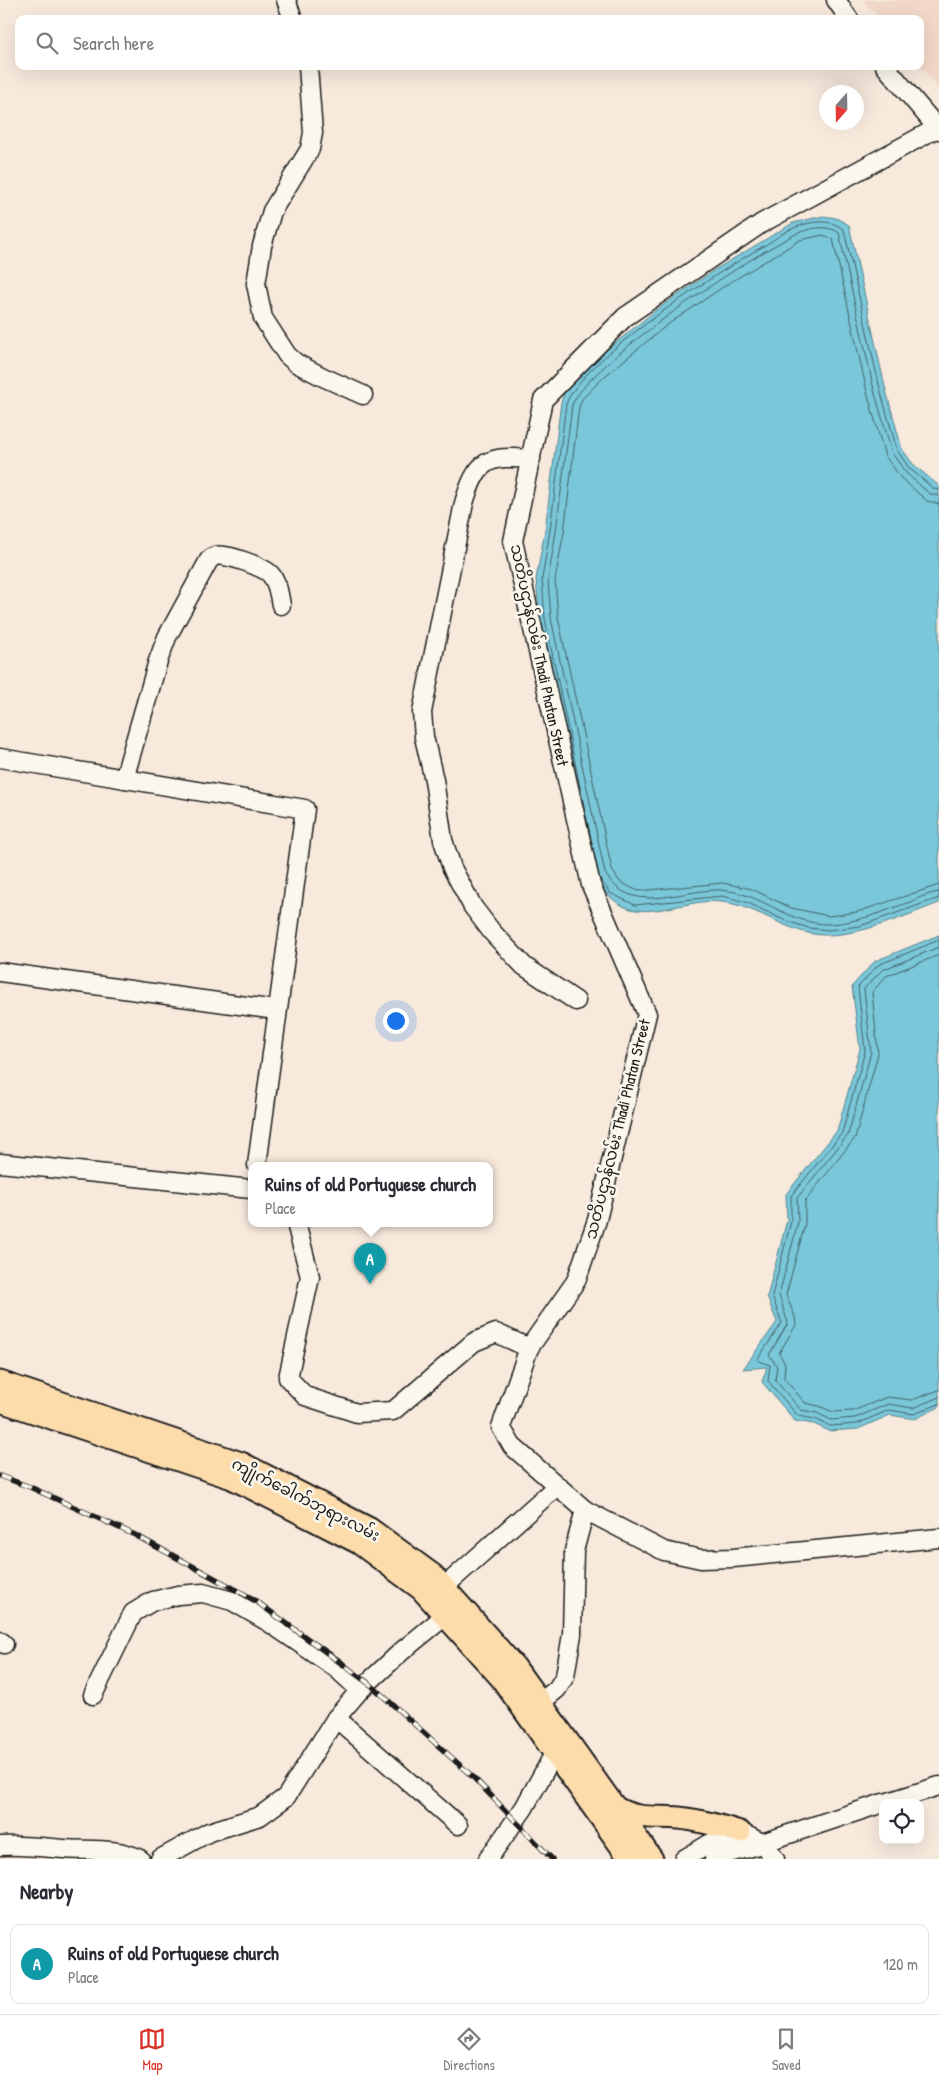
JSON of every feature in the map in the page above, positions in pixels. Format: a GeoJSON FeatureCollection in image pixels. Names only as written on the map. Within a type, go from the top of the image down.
{"type":"FeatureCollection","features":[{"type":"Feature","properties":{"kind":"main road","name":"ကျိုက်ခေါက်ဘုရားလမ်း"},"geometry":{"type":"LineString","coordinates":[[0,1382],[241,1463],[370,1529],[433,1575],[515,1666],[541,1702],[612,1816],[630,1859]]}},
{"type":"Feature","properties":{"kind":"main road","name":"ကျိုက်ခေါက်ဘုရားလမ်း"},"geometry":{"type":"LineString","coordinates":[[0,1401],[232,1478],[360,1543],[421,1589],[501,1678],[554,1752],[652,1859]]}},
{"type":"Feature","properties":{"kind":"main road"},"geometry":{"type":"LineString","coordinates":[[614,1859],[612,1816],[679,1818],[704,1822],[752,1846]]}},
{"type":"Feature","properties":{"kind":"street"},"geometry":{"type":"LineString","coordinates":[[286,0],[292,15]]}},
{"type":"Feature","properties":{"kind":"street"},"geometry":{"type":"LineString","coordinates":[[836,0],[846,15]]}},
{"type":"Feature","properties":{"kind":"street"},"geometry":{"type":"LineString","coordinates":[[308,70],[313,133],[310,149],[272,211],[262,246],[256,284],[263,318],[287,355],[309,370],[363,395]]}},
{"type":"Feature","properties":{"kind":"street","name":"သတိပဌာန်လမ်း Thadi Phatan Street"},"geometry":{"type":"LineString","coordinates":[[557,1486],[512,1446],[501,1427],[530,1348],[576,1281],[597,1220],[647,1014],[591,885],[513,541],[543,400],[625,317],[762,222],[938,129],[888,70]]}},
{"type":"Feature","properties":{"kind":"street"},"geometry":{"type":"LineString","coordinates":[[530,459],[505,456],[493,460],[479,468],[471,479],[464,503],[422,712],[422,723],[434,780],[445,851],[473,907],[492,932],[524,966],[576,1002]]}},
{"type":"Feature","properties":{"kind":"street"},"geometry":{"type":"LineString","coordinates":[[124,778],[158,661],[167,637],[209,560],[216,556],[227,556],[259,567],[271,575],[278,588],[281,605]]}},
{"type":"Feature","properties":{"kind":"street"},"geometry":{"type":"LineString","coordinates":[[0,758],[305,809],[276,1010],[257,1162]]}},
{"type":"Feature","properties":{"kind":"street"},"geometry":{"type":"LineString","coordinates":[[0,972],[276,1010]]}},
{"type":"Feature","properties":{"kind":"street"},"geometry":{"type":"LineString","coordinates":[[0,1163],[248,1189]]}},
{"type":"Feature","properties":{"kind":"street"},"geometry":{"type":"LineString","coordinates":[[297,1227],[310,1277],[288,1378],[305,1396],[357,1413],[392,1411],[474,1342],[496,1333],[530,1348]]}},
{"type":"Feature","properties":{"kind":"street"},"geometry":{"type":"LineString","coordinates":[[444,1587],[557,1486],[585,1510],[664,1551],[701,1559],[939,1538]]}},
{"type":"Feature","properties":{"kind":"street"},"geometry":{"type":"LineString","coordinates":[[541,1702],[557,1689],[565,1676],[572,1634],[574,1551],[585,1510]]}},
{"type":"Feature","properties":{"kind":"street"},"geometry":{"type":"LineString","coordinates":[[93,1695],[133,1613],[154,1601],[178,1595],[203,1593],[232,1601],[270,1623],[336,1668],[360,1690]]}},
{"type":"Feature","properties":{"kind":"street"},"geometry":{"type":"LineString","coordinates":[[160,1859],[210,1832],[260,1816],[286,1797],[336,1718],[360,1690],[402,1651],[445,1616]]}},
{"type":"Feature","properties":{"kind":"street"},"geometry":{"type":"LineString","coordinates":[[336,1718],[458,1825]]}},
{"type":"Feature","properties":{"kind":"street"},"geometry":{"type":"LineString","coordinates":[[488,1859],[524,1808],[554,1752]]}},
{"type":"Feature","properties":{"kind":"street"},"geometry":{"type":"LineString","coordinates":[[897,1799],[939,1786]]}},
{"type":"Feature","properties":{"kind":"street"},"geometry":{"type":"LineString","coordinates":[[714,1859],[728,1852],[879,1805]]}},
{"type":"Feature","properties":{"kind":"street"},"geometry":{"type":"LineString","coordinates":[[684,1859],[710,1844],[752,1846],[776,1859]]}},
{"type":"Feature","properties":{"kind":"street"},"geometry":{"type":"LineString","coordinates":[[0,1846],[29,1845],[64,1849],[112,1850],[130,1854],[140,1859]]}},
{"type":"Feature","properties":{"kind":"shaded area"},"geometry":{"type":"Polygon","coordinates":[[[863,0],[939,0],[939,89],[923,70],[924,15],[876,15],[863,0]]]}},
{"type":"Feature","properties":{"kind":"water"},"geometry":{"type":"Polygon","coordinates":[[[823,216],[836,218],[849,225],[885,387],[902,449],[913,464],[939,486],[939,903],[872,927],[844,934],[830,935],[802,931],[749,909],[722,902],[700,902],[657,910],[635,910],[622,906],[602,888],[594,878],[540,620],[536,579],[545,530],[561,402],[566,388],[592,362],[656,310],[716,269],[793,223],[823,216]]]}},
{"type":"Feature","properties":{"kind":"water"},"geometry":{"type":"Polygon","coordinates":[[[939,935],[939,1407],[915,1419],[890,1415],[858,1429],[829,1431],[814,1424],[795,1421],[762,1382],[767,1367],[743,1369],[777,1322],[767,1297],[787,1220],[786,1194],[837,1131],[860,1049],[852,986],[875,961],[939,935]]]}},
{"type":"Feature","properties":{"kind":"railway"},"geometry":{"type":"LineString","coordinates":[[0,1476],[30,1487],[135,1535],[253,1599],[371,1685],[473,1777],[552,1859]]}},
{"type":"Feature","properties":{"kind":"place","name":"Ruins of old Portuguese church"},"geometry":{"type":"Point","coordinates":[370,1284]}}]}
